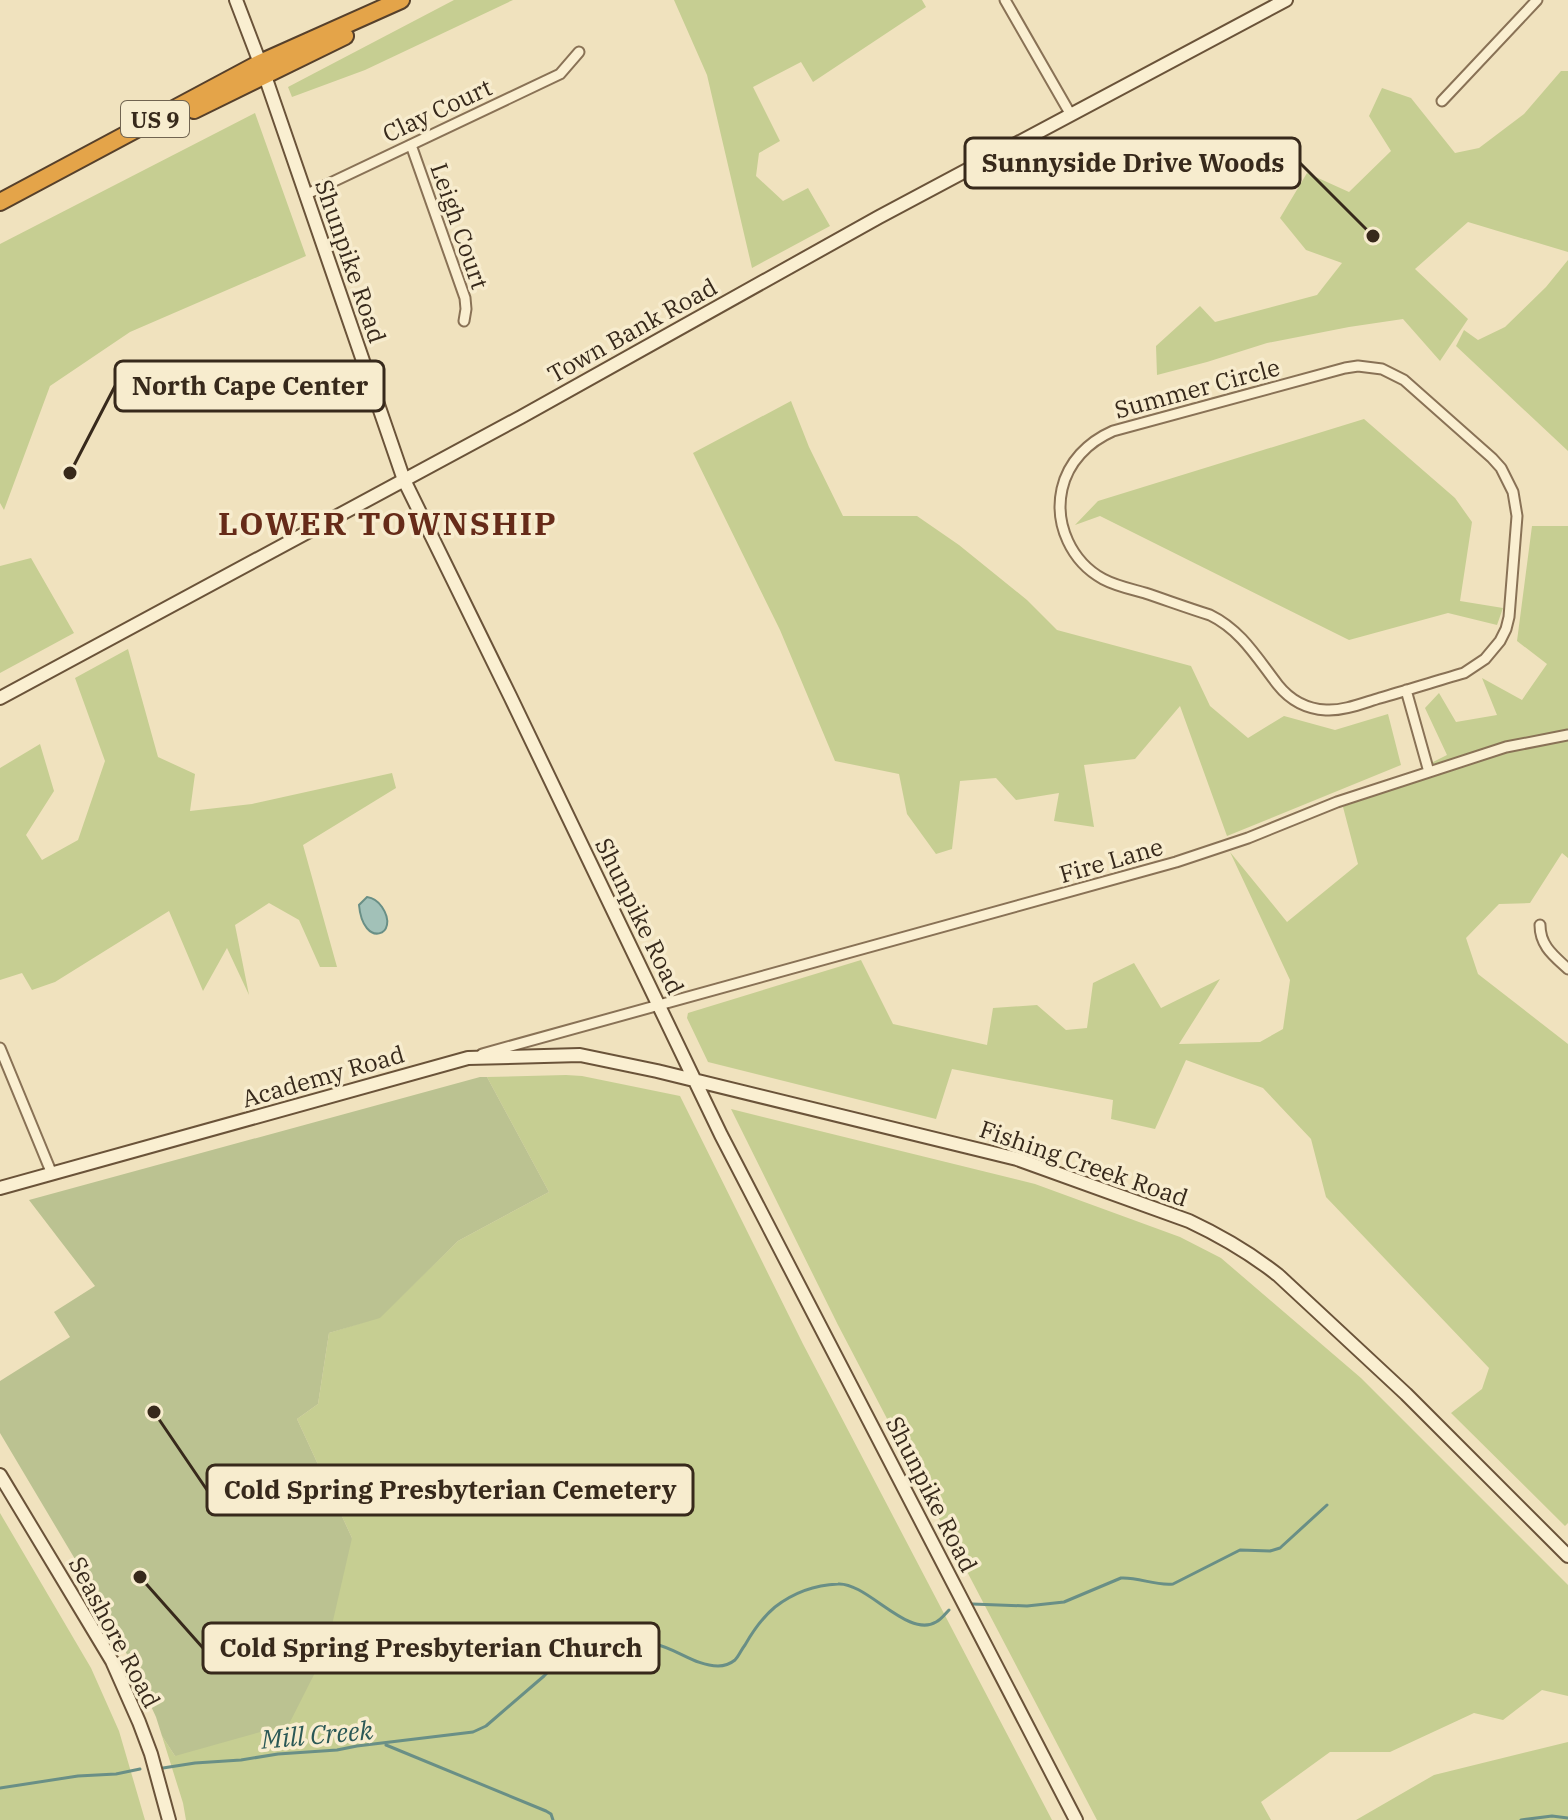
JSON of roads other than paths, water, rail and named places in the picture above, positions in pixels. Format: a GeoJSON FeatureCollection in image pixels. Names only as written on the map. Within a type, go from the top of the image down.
{"type":"FeatureCollection","features":[{"type":"Feature","properties":{"kind":"highway","name":"US 9"},"geometry":{"type":"LineString","coordinates":[[0,202],[401,0]]}},
{"type":"Feature","properties":{"kind":"highway","name":"US 9"},"geometry":{"type":"LineString","coordinates":[[262,70],[416,0]]}},
{"type":"Feature","properties":{"kind":"street","name":"Shunpike Road"},"geometry":{"type":"LineString","coordinates":[[236,0],[404,480],[728,1149],[1076,1820]]}},
{"type":"Feature","properties":{"kind":"street"},"geometry":{"type":"LineString","coordinates":[[1005,0],[1071,115]]}},
{"type":"Feature","properties":{"kind":"street","name":"Town Bank Road"},"geometry":{"type":"LineString","coordinates":[[0,698],[521,417],[879,217],[1286,0]]}},
{"type":"Feature","properties":{"kind":"street"},"geometry":{"type":"LineString","coordinates":[[1442,101],[1537,0]]}},
{"type":"Feature","properties":{"kind":"street","name":"Clay Court"},"geometry":{"type":"LineString","coordinates":[[305,195],[560,74],[579,52]]}},
{"type":"Feature","properties":{"kind":"street","name":"Leigh Court"},"geometry":{"type":"LineString","coordinates":[[411,145],[465,298],[464,321]]}},
{"type":"Feature","properties":{"kind":"street","name":"Summer Circle"},"geometry":{"type":"LineString","coordinates":[[1371,366],[1394,373],[1501,468],[1513,492],[1517,516],[1509,617],[1500,641],[1474,668],[1406,690],[1335,710],[1301,703],[1281,689],[1243,639],[1222,621],[1116,584],[1092,571],[1082,563],[1068,542],[1060,517],[1062,490],[1072,465],[1090,444],[1113,431],[1345,368],[1371,366]]}},
{"type":"Feature","properties":{"kind":"street"},"geometry":{"type":"LineString","coordinates":[[1406,690],[1429,772]]}},
{"type":"Feature","properties":{"kind":"street","name":"Fire Lane"},"geometry":{"type":"LineString","coordinates":[[658,1005],[1176,862],[1248,838],[1337,802],[1506,747],[1568,735]]}},
{"type":"Feature","properties":{"kind":"street"},"geometry":{"type":"LineString","coordinates":[[1540,925],[1542,941],[1568,969]]}},
{"type":"Feature","properties":{"kind":"street","name":"Academy Road"},"geometry":{"type":"LineString","coordinates":[[0,1188],[658,1005]]}},
{"type":"Feature","properties":{"kind":"street"},"geometry":{"type":"LineString","coordinates":[[0,1048],[52,1174]]}},
{"type":"Feature","properties":{"kind":"street","name":"Fishing Creek Road"},"geometry":{"type":"LineString","coordinates":[[468,1058],[580,1055],[695,1080],[1017,1159],[1189,1221],[1215,1233],[1278,1275],[1406,1394],[1568,1556]]}},
{"type":"Feature","properties":{"kind":"street","name":"Seashore Road"},"geometry":{"type":"LineString","coordinates":[[0,1475],[112,1661],[151,1754],[169,1820]]}},
{"type":"Feature","properties":{"kind":"water"},"geometry":{"type":"Polygon","coordinates":[[[367,897],[379,903],[387,917],[384,931],[373,933],[362,919],[359,905],[367,897]]]}},
{"type":"Feature","properties":{"kind":"waterway"},"geometry":{"type":"LineString","coordinates":[[972,1604],[1027,1606],[1064,1602],[1121,1578],[1173,1584],[1240,1550],[1270,1551],[1280,1548],[1327,1505]]}},
{"type":"Feature","properties":{"kind":"waterway"},"geometry":{"type":"LineString","coordinates":[[163,1768],[473,1732],[486,1726],[578,1642],[655,1644],[702,1663],[725,1665],[736,1658],[758,1624],[775,1607],[797,1594],[821,1586],[838,1584],[862,1591],[913,1623],[925,1625],[936,1622],[949,1610]]}},
{"type":"Feature","properties":{"kind":"waterway","name":"Mill Creek"},"geometry":{"type":"LineString","coordinates":[[386,1745],[546,1811],[553,1820]]}},
{"type":"Feature","properties":{"kind":"waterway","name":"Mill Creek"},"geometry":{"type":"LineString","coordinates":[[0,1788],[140,1769]]}},
{"type":"Feature","properties":{"kind":"waterway"},"geometry":{"type":"LineString","coordinates":[[1521,1820],[1552,1816],[1568,1818]]}},
{"type":"Feature","properties":{"kind":"place","name":"Sunnyside Drive Woods"},"geometry":{"type":"Point","coordinates":[1373,236]}},
{"type":"Feature","properties":{"kind":"place","name":"North Cape Center"},"geometry":{"type":"Point","coordinates":[70,473]}},
{"type":"Feature","properties":{"kind":"place","name":"Cold Spring Presbyterian Cemetery"},"geometry":{"type":"Point","coordinates":[154,1412]}},
{"type":"Feature","properties":{"kind":"place","name":"Cold Spring Presbyterian Church"},"geometry":{"type":"Point","coordinates":[140,1577]}},
{"type":"Feature","properties":{"kind":"district","name":"LOWER TOWNSHIP"},"geometry":{"type":"Point","coordinates":[388,523]}}]}
